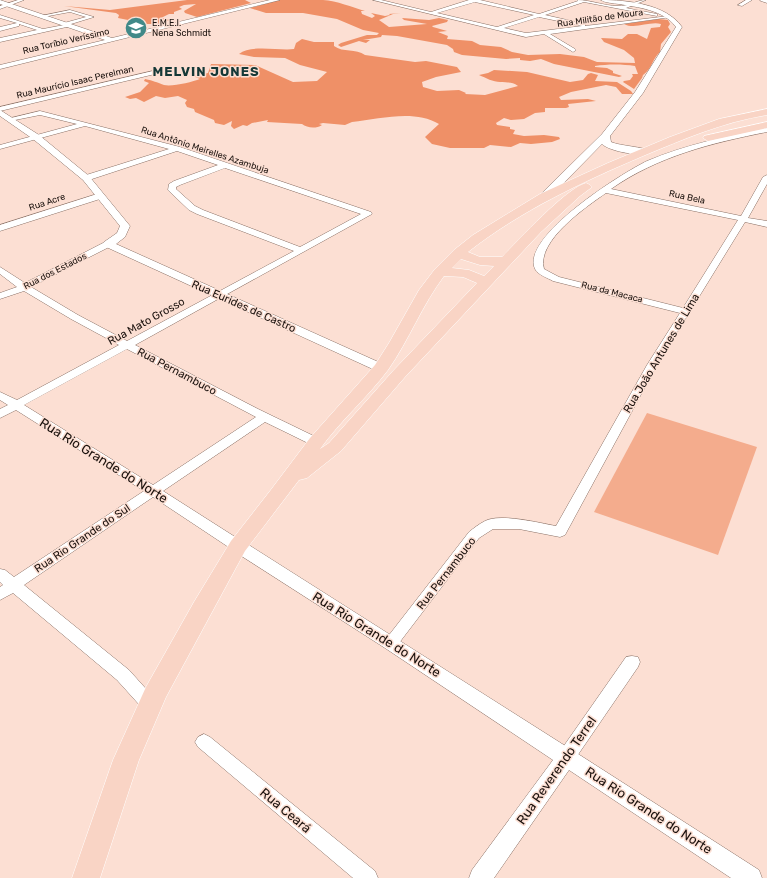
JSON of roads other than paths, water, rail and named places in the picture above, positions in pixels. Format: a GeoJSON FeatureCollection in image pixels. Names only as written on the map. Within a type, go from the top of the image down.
{"type":"FeatureCollection","features":[{"type":"Feature","properties":{"kind":"main road"},"geometry":{"type":"LineString","coordinates":[[544,197],[605,136],[639,93],[674,38],[679,27],[678,24],[667,17],[634,4],[604,0]]}},
{"type":"Feature","properties":{"kind":"main road"},"geometry":{"type":"LineString","coordinates":[[86,878],[126,760],[150,705],[202,608],[238,546],[284,487],[316,442],[381,368],[397,343],[426,290],[440,272],[458,253],[478,238],[544,197],[644,152],[723,122],[743,116],[767,112]]}},
{"type":"Feature","properties":{"kind":"main road"},"geometry":{"type":"LineString","coordinates":[[284,487],[335,447],[485,282],[556,210],[576,193],[603,177],[685,144],[731,132],[767,126]]}},
{"type":"Feature","properties":{"kind":"main road"},"geometry":{"type":"LineString","coordinates":[[605,136],[607,144],[615,148],[644,152]]}},
{"type":"Feature","properties":{"kind":"main road"},"geometry":{"type":"LineString","coordinates":[[458,253],[475,261],[485,263],[504,262]]}},
{"type":"Feature","properties":{"kind":"main road"},"geometry":{"type":"LineString","coordinates":[[440,272],[465,273],[473,275],[485,282]]}},
{"type":"Feature","properties":{"kind":"street"},"geometry":{"type":"LineString","coordinates":[[0,8],[22,0]]}},
{"type":"Feature","properties":{"kind":"street","name":"Rua Toríbio Veríssimo"},"geometry":{"type":"LineString","coordinates":[[0,66],[276,0]]}},
{"type":"Feature","properties":{"kind":"street","name":"Rua Militão de Moura"},"geometry":{"type":"LineString","coordinates":[[375,0],[522,34],[533,35],[667,17]]}},
{"type":"Feature","properties":{"kind":"street"},"geometry":{"type":"LineString","coordinates":[[431,13],[475,0],[592,26]]}},
{"type":"Feature","properties":{"kind":"street"},"geometry":{"type":"LineString","coordinates":[[497,28],[582,0],[667,17]]}},
{"type":"Feature","properties":{"kind":"street"},"geometry":{"type":"LineString","coordinates":[[624,0],[634,4]]}},
{"type":"Feature","properties":{"kind":"street"},"geometry":{"type":"LineString","coordinates":[[620,8],[644,0]]}},
{"type":"Feature","properties":{"kind":"street"},"geometry":{"type":"LineString","coordinates":[[740,5],[750,0]]}},
{"type":"Feature","properties":{"kind":"street"},"geometry":{"type":"LineString","coordinates":[[763,0],[767,1]]}},
{"type":"Feature","properties":{"kind":"street"},"geometry":{"type":"LineString","coordinates":[[0,2],[112,40]]}},
{"type":"Feature","properties":{"kind":"street"},"geometry":{"type":"LineString","coordinates":[[0,40],[92,17],[70,11],[43,16]]}},
{"type":"Feature","properties":{"kind":"street"},"geometry":{"type":"LineString","coordinates":[[0,18],[42,30]]}},
{"type":"Feature","properties":{"kind":"street"},"geometry":{"type":"LineString","coordinates":[[0,18],[17,26],[0,29]]}},
{"type":"Feature","properties":{"kind":"street"},"geometry":{"type":"LineString","coordinates":[[544,33],[574,50]]}},
{"type":"Feature","properties":{"kind":"street","name":"Rua Maurício Isaac Perelman"},"geometry":{"type":"LineString","coordinates":[[0,109],[153,73]]}},
{"type":"Feature","properties":{"kind":"street"},"geometry":{"type":"LineString","coordinates":[[0,112],[36,137],[86,178],[126,226],[124,232],[108,244]]}},
{"type":"Feature","properties":{"kind":"street","name":"Rua Antônio Meirelles Azambuja"},"geometry":{"type":"LineString","coordinates":[[10,119],[40,113],[85,124],[178,149],[368,214]]}},
{"type":"Feature","properties":{"kind":"street"},"geometry":{"type":"LineString","coordinates":[[0,147],[85,124]]}},
{"type":"Feature","properties":{"kind":"street"},"geometry":{"type":"LineString","coordinates":[[604,190],[649,163],[678,152],[767,130]]}},
{"type":"Feature","properties":{"kind":"street"},"geometry":{"type":"LineString","coordinates":[[86,178],[178,149]]}},
{"type":"Feature","properties":{"kind":"street"},"geometry":{"type":"LineString","coordinates":[[226,165],[177,183],[172,186],[172,190],[192,208],[200,212],[300,250]]}},
{"type":"Feature","properties":{"kind":"street","name":"Rua João Antunes de Lima"},"geometry":{"type":"LineString","coordinates":[[560,532],[652,365],[743,219],[767,177]]}},
{"type":"Feature","properties":{"kind":"street","name":"Rua Bela"},"geometry":{"type":"LineString","coordinates":[[604,190],[767,224]]}},
{"type":"Feature","properties":{"kind":"street","name":"Rua da Macaca"},"geometry":{"type":"LineString","coordinates":[[604,190],[553,233],[543,246],[538,260],[540,270],[556,278],[686,310]]}},
{"type":"Feature","properties":{"kind":"street","name":"Rua Acre"},"geometry":{"type":"LineString","coordinates":[[0,228],[100,196]]}},
{"type":"Feature","properties":{"kind":"street","name":"Rua Mato Grosso"},"geometry":{"type":"LineString","coordinates":[[0,414],[368,214]]}},
{"type":"Feature","properties":{"kind":"street","name":"Rua dos Estados"},"geometry":{"type":"LineString","coordinates":[[0,296],[23,288],[108,244]]}},
{"type":"Feature","properties":{"kind":"street","name":"Rua Eurides de Castro"},"geometry":{"type":"LineString","coordinates":[[108,244],[381,368]]}},
{"type":"Feature","properties":{"kind":"street","name":"Rua Pernambuco"},"geometry":{"type":"LineString","coordinates":[[0,270],[23,288],[127,345],[264,417],[316,442]]}},
{"type":"Feature","properties":{"kind":"street","name":"Rua Rio Grande do Norte"},"geometry":{"type":"LineString","coordinates":[[0,395],[391,642],[751,878]]}},
{"type":"Feature","properties":{"kind":"street","name":"Rua Rio Grande do Sul"},"geometry":{"type":"LineString","coordinates":[[0,594],[264,417]]}},
{"type":"Feature","properties":{"kind":"street","name":"Rua Pernambuco"},"geometry":{"type":"LineString","coordinates":[[391,642],[474,535],[490,524],[519,524],[560,532]]}},
{"type":"Feature","properties":{"kind":"street"},"geometry":{"type":"LineString","coordinates":[[0,574],[122,675],[150,705]]}},
{"type":"Feature","properties":{"kind":"street","name":"Rua Reverendo Terrel"},"geometry":{"type":"LineString","coordinates":[[480,878],[632,662]]}},
{"type":"Feature","properties":{"kind":"street","name":"Rua Ceará"},"geometry":{"type":"LineString","coordinates":[[204,742],[368,878]]}},
{"type":"Feature","properties":{"kind":"place","name":"E.M.E.I. Nena Schmidt"},"geometry":{"type":"Point","coordinates":[136,28]}},
{"type":"Feature","properties":{"kind":"district","name":"MELVIN JONES"},"geometry":{"type":"Point","coordinates":[206,71]}}]}
